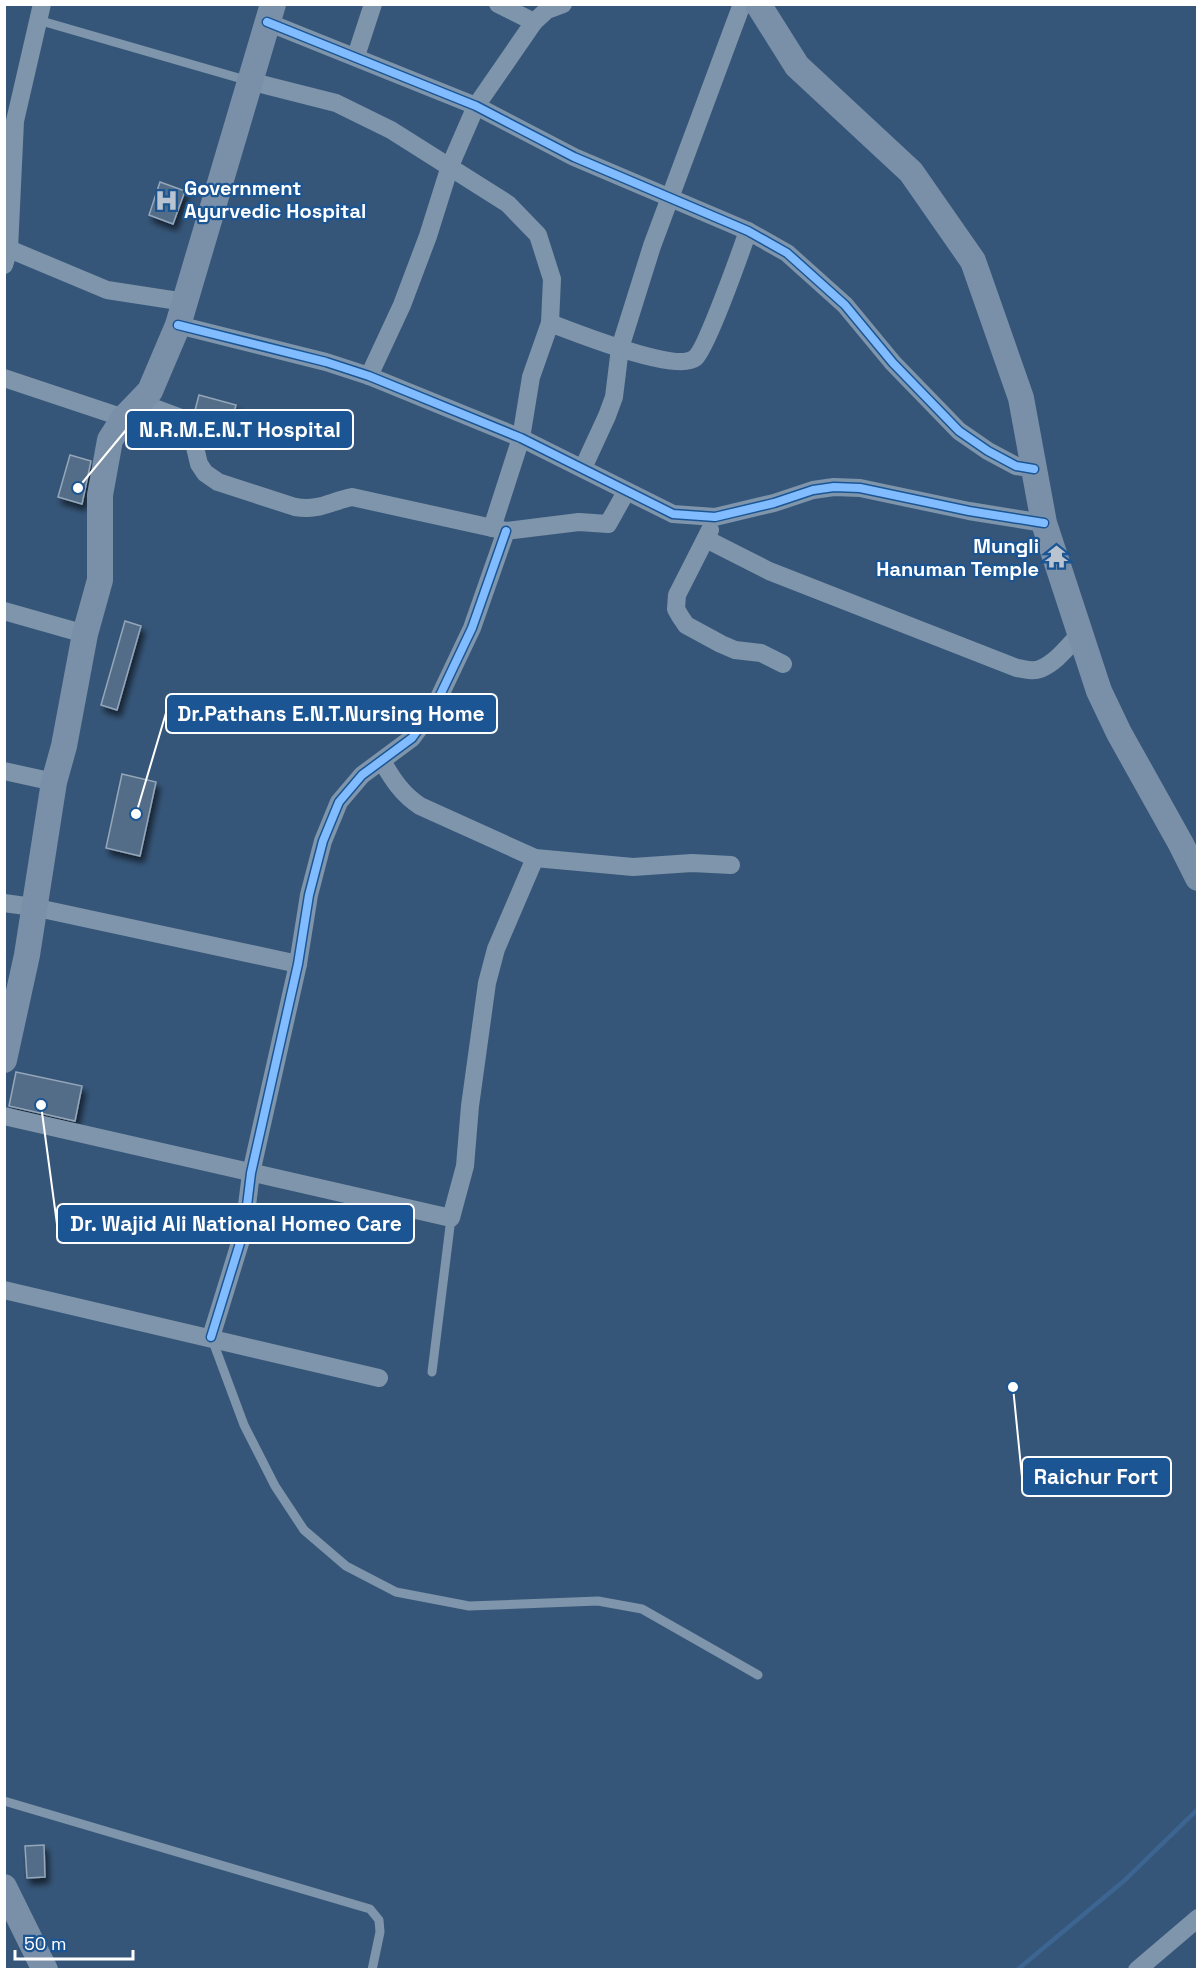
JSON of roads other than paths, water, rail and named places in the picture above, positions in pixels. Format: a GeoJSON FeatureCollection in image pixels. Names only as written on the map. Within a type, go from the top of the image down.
{"type":"FeatureCollection","features":[{"type":"Feature","properties":{"kind":"main road"},"geometry":{"type":"LineString","coordinates":[[758,4],[797,66],[911,172],[973,261],[1021,398],[1044,523],[1099,691],[1197,878]]}},
{"type":"Feature","properties":{"kind":"main road"},"geometry":{"type":"LineString","coordinates":[[4,1060],[27,955],[54,782],[85,634],[100,580],[100,495],[110,440],[131,410],[150,391],[182,314],[270,13]]}},
{"type":"Feature","properties":{"kind":"main road"},"geometry":{"type":"LineString","coordinates":[[4,1887],[45,1970]]}},
{"type":"Feature","properties":{"kind":"street"},"geometry":{"type":"LineString","coordinates":[[356,56],[373,4]]}},
{"type":"Feature","properties":{"kind":"street"},"geometry":{"type":"LineString","coordinates":[[498,4],[534,22]]}},
{"type":"Feature","properties":{"kind":"street"},"geometry":{"type":"LineString","coordinates":[[369,376],[402,305],[428,236],[450,166],[476,106],[534,22],[547,10],[563,4]]}},
{"type":"Feature","properties":{"kind":"street"},"geometry":{"type":"LineString","coordinates":[[583,468],[614,397],[620,348],[652,246],[742,4]]}},
{"type":"Feature","properties":{"kind":"street"},"geometry":{"type":"LineString","coordinates":[[40,12],[15,121],[7,245],[107,290],[369,376],[521,438],[673,514],[715,517],[774,503],[813,490],[834,487],[860,488],[969,511],[1044,523]]}},
{"type":"Feature","properties":{"kind":"street"},"geometry":{"type":"LineString","coordinates":[[270,13],[356,56],[476,106],[574,157],[748,231],[787,253],[845,305],[893,363],[959,431],[988,451],[1016,466],[1034,469]]}},
{"type":"Feature","properties":{"kind":"street"},"geometry":{"type":"LineString","coordinates":[[211,1337],[244,1230],[251,1173],[298,964],[309,895],[323,841],[339,802],[362,775],[412,738],[434,708],[472,628],[521,438],[531,377],[550,323],[552,279],[538,235],[508,204],[450,166],[391,130],[336,103],[249,81]]}},
{"type":"Feature","properties":{"kind":"street"},"geometry":{"type":"LineString","coordinates":[[550,323],[620,348],[676,363],[696,358],[707,336],[748,231]]}},
{"type":"Feature","properties":{"kind":"street"},"geometry":{"type":"LineString","coordinates":[[4,378],[131,410],[181,418],[190,426],[199,464],[205,473],[218,482],[295,507],[318,508],[352,497],[499,530],[579,522],[608,524],[626,492]]}},
{"type":"Feature","properties":{"kind":"street"},"geometry":{"type":"LineString","coordinates":[[715,517],[677,595],[676,609],[686,625],[721,644],[735,650],[760,653],[783,664]]}},
{"type":"Feature","properties":{"kind":"street"},"geometry":{"type":"LineString","coordinates":[[706,539],[769,571],[1017,668],[1032,671],[1040,669],[1051,663],[1080,634]]}},
{"type":"Feature","properties":{"kind":"street"},"geometry":{"type":"LineString","coordinates":[[4,611],[85,634]]}},
{"type":"Feature","properties":{"kind":"street"},"geometry":{"type":"LineString","coordinates":[[382,761],[402,792],[420,806],[535,858],[633,867],[692,862],[731,865]]}},
{"type":"Feature","properties":{"kind":"street"},"geometry":{"type":"LineString","coordinates":[[4,771],[54,782]]}},
{"type":"Feature","properties":{"kind":"street"},"geometry":{"type":"LineString","coordinates":[[4,1116],[451,1218],[465,1166],[471,1096],[487,983],[496,949],[535,858]]}},
{"type":"Feature","properties":{"kind":"street"},"geometry":{"type":"LineString","coordinates":[[4,903],[33,907],[298,964]]}},
{"type":"Feature","properties":{"kind":"street"},"geometry":{"type":"LineString","coordinates":[[4,1290],[379,1378]]}},
{"type":"Feature","properties":{"kind":"street"},"geometry":{"type":"LineString","coordinates":[[1137,1970],[1197,1918]]}},
{"type":"Feature","properties":{"kind":"lane"},"geometry":{"type":"LineString","coordinates":[[40,12],[249,81]]}},
{"type":"Feature","properties":{"kind":"lane"},"geometry":{"type":"LineString","coordinates":[[432,1372],[451,1218]]}},
{"type":"Feature","properties":{"kind":"lane"},"geometry":{"type":"LineString","coordinates":[[211,1337],[244,1425],[275,1486],[304,1530],[346,1566],[396,1592],[469,1606],[598,1601],[642,1609],[758,1675]]}},
{"type":"Feature","properties":{"kind":"lane"},"geometry":{"type":"LineString","coordinates":[[4,1801],[370,1910],[379,1920],[380,1932],[372,1970]]}},
{"type":"Feature","properties":{"kind":"waterway"},"geometry":{"type":"LineString","coordinates":[[1017,1970],[1125,1880],[1198,1809]]}},
{"type":"Feature","properties":{"kind":"place","name":"Government Ayurvedic Hospital"},"geometry":{"type":"Point","coordinates":[166,200]}},
{"type":"Feature","properties":{"kind":"place","name":"N.R.M.E.N.T Hospital"},"geometry":{"type":"Point","coordinates":[78,488]}},
{"type":"Feature","properties":{"kind":"place","name":"Mungli Hanuman Temple"},"geometry":{"type":"Point","coordinates":[1057,557]}},
{"type":"Feature","properties":{"kind":"place","name":"Dr.Pathans E.N.T.Nursing Home"},"geometry":{"type":"Point","coordinates":[136,814]}},
{"type":"Feature","properties":{"kind":"place","name":"Dr. Wajid Ali National Homeo Care"},"geometry":{"type":"Point","coordinates":[41,1105]}},
{"type":"Feature","properties":{"kind":"place","name":"Raichur Fort"},"geometry":{"type":"Point","coordinates":[1013,1387]}}]}
